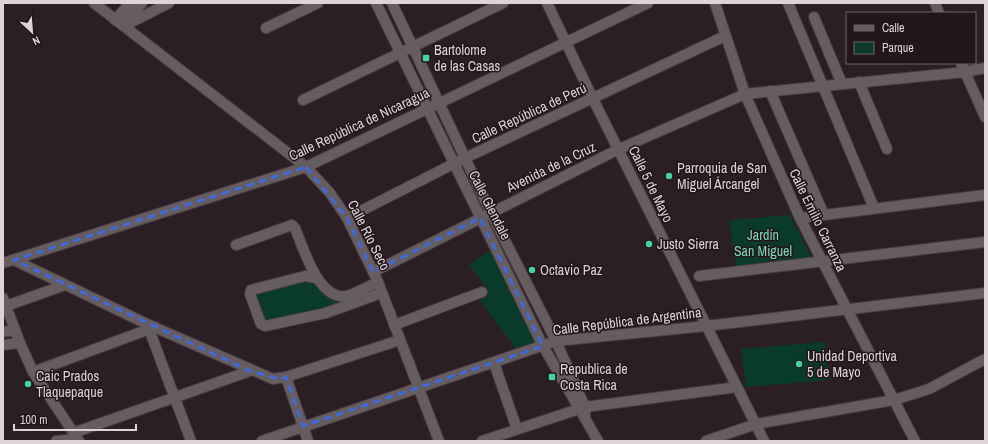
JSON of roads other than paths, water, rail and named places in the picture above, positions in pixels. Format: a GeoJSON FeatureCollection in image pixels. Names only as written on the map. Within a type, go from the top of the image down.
{"type":"FeatureCollection","features":[{"type":"Feature","properties":{"kind":"street","name":"Calle Río Seco"},"geometry":{"type":"LineString","coordinates":[[94,3],[306,166],[330,193],[347,218],[378,282],[439,441]]}},
{"type":"Feature","properties":{"kind":"street"},"geometry":{"type":"LineString","coordinates":[[120,24],[130,3]]}},
{"type":"Feature","properties":{"kind":"street"},"geometry":{"type":"LineString","coordinates":[[120,24],[142,3]]}},
{"type":"Feature","properties":{"kind":"street"},"geometry":{"type":"LineString","coordinates":[[120,24],[169,3]]}},
{"type":"Feature","properties":{"kind":"street"},"geometry":{"type":"LineString","coordinates":[[266,28],[318,3]]}},
{"type":"Feature","properties":{"kind":"street","name":"Calle Glendale"},"geometry":{"type":"LineString","coordinates":[[376,3],[453,164],[496,246],[543,346],[583,410]]}},
{"type":"Feature","properties":{"kind":"street","name":"Calle Glendale"},"geometry":{"type":"LineString","coordinates":[[392,3],[491,213],[556,341],[583,410],[598,441]]}},
{"type":"Feature","properties":{"kind":"street"},"geometry":{"type":"LineString","coordinates":[[303,100],[503,3]]}},
{"type":"Feature","properties":{"kind":"street","name":"Calle 5 de Mayo"},"geometry":{"type":"LineString","coordinates":[[547,3],[593,99],[764,441]]}},
{"type":"Feature","properties":{"kind":"street","name":"Calle República de Nicaragua"},"geometry":{"type":"LineString","coordinates":[[3,264],[306,166],[648,3]]}},
{"type":"Feature","properties":{"kind":"street","name":"Calle Emilio Carranza"},"geometry":{"type":"LineString","coordinates":[[714,3],[745,94],[800,218],[915,441]]}},
{"type":"Feature","properties":{"kind":"street"},"geometry":{"type":"LineString","coordinates":[[788,3],[821,86],[874,208]]}},
{"type":"Feature","properties":{"kind":"street"},"geometry":{"type":"LineString","coordinates":[[934,3],[938,12]]}},
{"type":"Feature","properties":{"kind":"street"},"geometry":{"type":"LineString","coordinates":[[814,17],[842,84]]}},
{"type":"Feature","properties":{"kind":"street","name":"Calle República de Perú"},"geometry":{"type":"LineString","coordinates":[[347,218],[465,158],[725,36]]}},
{"type":"Feature","properties":{"kind":"street"},"geometry":{"type":"LineString","coordinates":[[963,67],[985,117]]}},
{"type":"Feature","properties":{"kind":"street","name":"Avenida de la Cruz"},"geometry":{"type":"LineString","coordinates":[[373,272],[619,149],[745,94],[859,82],[963,67],[985,68]]}},
{"type":"Feature","properties":{"kind":"street"},"geometry":{"type":"LineString","coordinates":[[859,82],[887,149]]}},
{"type":"Feature","properties":{"kind":"street"},"geometry":{"type":"LineString","coordinates":[[770,91],[824,215]]}},
{"type":"Feature","properties":{"kind":"street"},"geometry":{"type":"LineString","coordinates":[[800,218],[985,195]]}},
{"type":"Feature","properties":{"kind":"street"},"geometry":{"type":"LineString","coordinates":[[236,245],[288,225],[292,225],[296,228],[316,278],[328,289],[347,300],[381,293]]}},
{"type":"Feature","properties":{"kind":"street"},"geometry":{"type":"LineString","coordinates":[[699,276],[822,260],[985,242]]}},
{"type":"Feature","properties":{"kind":"street"},"geometry":{"type":"LineString","coordinates":[[14,260],[150,327],[250,371],[273,379],[286,377],[400,340]]}},
{"type":"Feature","properties":{"kind":"street"},"geometry":{"type":"LineString","coordinates":[[316,278],[305,276],[251,290],[250,294],[261,324],[265,326],[326,313],[378,282]]}},
{"type":"Feature","properties":{"kind":"street"},"geometry":{"type":"LineString","coordinates":[[65,285],[4,302],[33,372],[76,438]]}},
{"type":"Feature","properties":{"kind":"street"},"geometry":{"type":"LineString","coordinates":[[394,325],[482,292]]}},
{"type":"Feature","properties":{"kind":"street","name":"Calle República de Argentina"},"geometry":{"type":"LineString","coordinates":[[262,441],[303,426],[419,389],[556,341],[706,326],[985,293]]}},
{"type":"Feature","properties":{"kind":"street"},"geometry":{"type":"LineString","coordinates":[[33,372],[150,327]]}},
{"type":"Feature","properties":{"kind":"street"},"geometry":{"type":"LineString","coordinates":[[150,327],[191,441]]}},
{"type":"Feature","properties":{"kind":"street"},"geometry":{"type":"LineString","coordinates":[[3,332],[15,330]]}},
{"type":"Feature","properties":{"kind":"street"},"geometry":{"type":"LineString","coordinates":[[3,345],[20,343]]}},
{"type":"Feature","properties":{"kind":"street"},"geometry":{"type":"LineString","coordinates":[[706,441],[756,424],[894,400],[929,389],[985,359]]}},
{"type":"Feature","properties":{"kind":"street"},"geometry":{"type":"LineString","coordinates":[[494,363],[517,429]]}},
{"type":"Feature","properties":{"kind":"street"},"geometry":{"type":"LineString","coordinates":[[56,441],[76,438],[174,396],[250,371]]}},
{"type":"Feature","properties":{"kind":"street"},"geometry":{"type":"LineString","coordinates":[[286,377],[308,441]]}},
{"type":"Feature","properties":{"kind":"street"},"geometry":{"type":"LineString","coordinates":[[482,441],[517,429],[583,410],[736,387]]}},
{"type":"Feature","properties":{"kind":"place","name":"Bartolome de las Casas"},"geometry":{"type":"Point","coordinates":[426,58]}},
{"type":"Feature","properties":{"kind":"place","name":"Parroquia de San Miguel Árcangel"},"geometry":{"type":"Point","coordinates":[669,176]}},
{"type":"Feature","properties":{"kind":"place","name":"Justo Sierra"},"geometry":{"type":"Point","coordinates":[649,244]}},
{"type":"Feature","properties":{"kind":"place","name":"Octavio Paz"},"geometry":{"type":"Point","coordinates":[532,270]}},
{"type":"Feature","properties":{"kind":"place","name":"Unidad Deportiva 5 de Mayo"},"geometry":{"type":"Point","coordinates":[799,364]}},
{"type":"Feature","properties":{"kind":"place","name":"Republica de Costa Rica"},"geometry":{"type":"Point","coordinates":[552,377]}},
{"type":"Feature","properties":{"kind":"place","name":"Caic Prados Tlaquepaque"},"geometry":{"type":"Point","coordinates":[28,384]}},
{"type":"Feature","properties":{"kind":"park label","name":"Jardín San Miguel"},"geometry":{"type":"Point","coordinates":[763,244]}}]}
